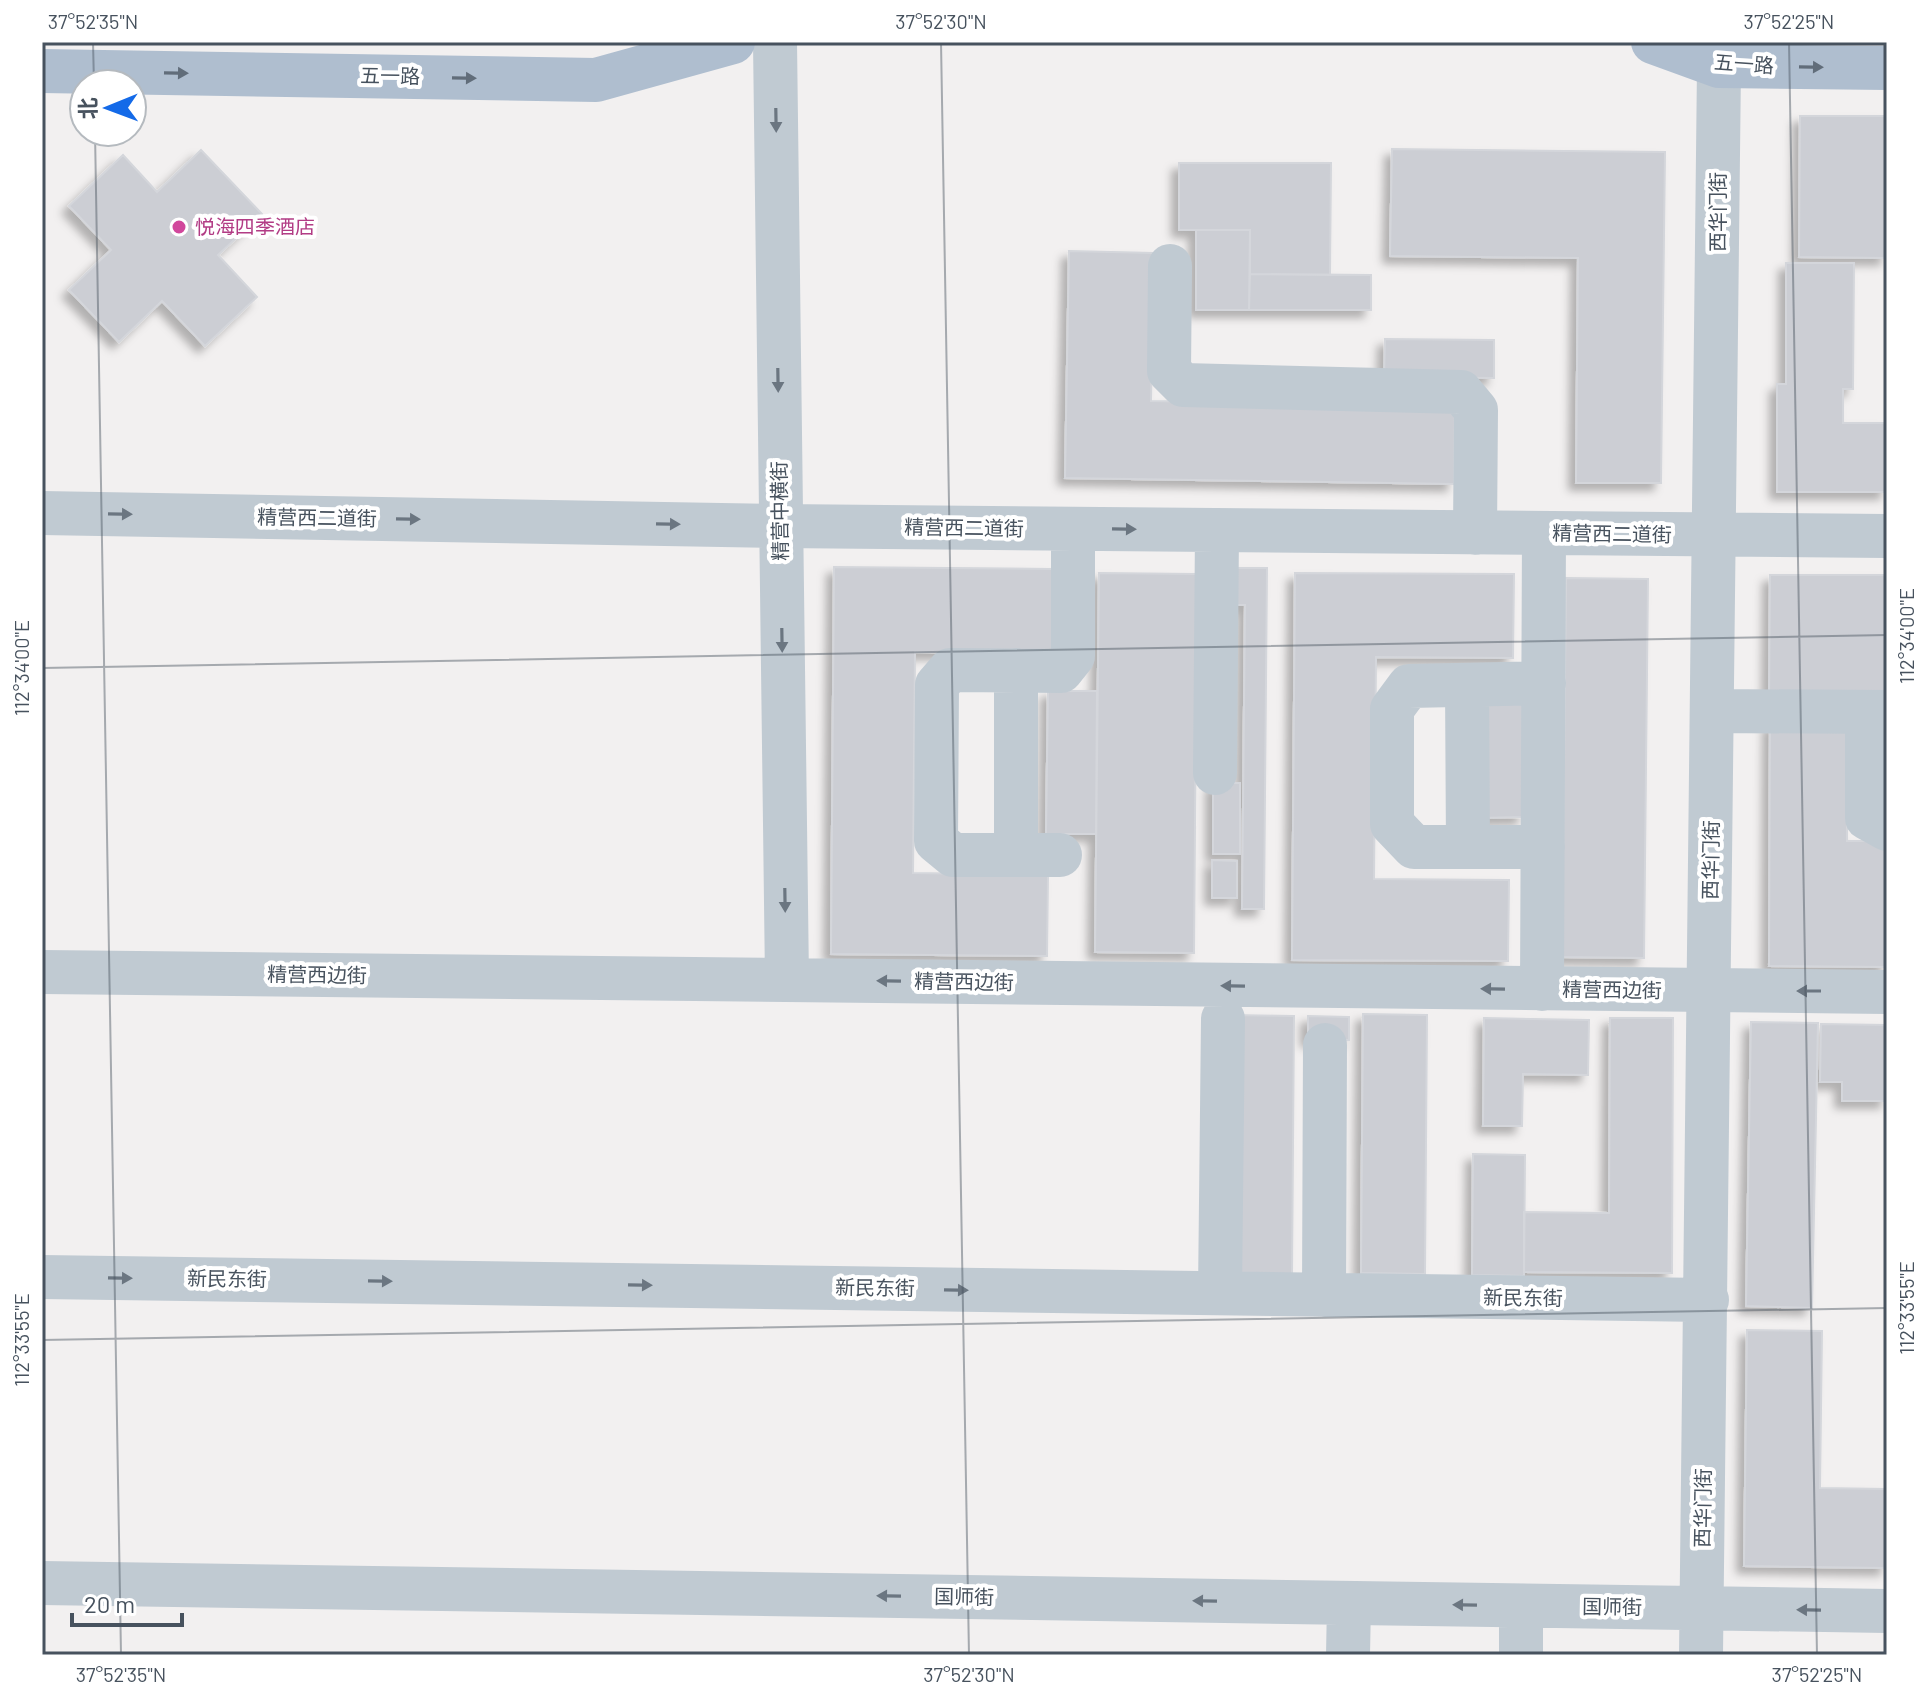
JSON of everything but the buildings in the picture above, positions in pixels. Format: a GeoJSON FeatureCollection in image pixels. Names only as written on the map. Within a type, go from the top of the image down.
{"type":"FeatureCollection","features":[{"type":"Feature","properties":{"kind":"main road","name":"五一路"},"geometry":{"type":"LineString","coordinates":[[42,71],[596,80],[733,42]]}},
{"type":"Feature","properties":{"kind":"main road","name":"五一路"},"geometry":{"type":"LineString","coordinates":[[1653,42],[1719,66],[1887,68]]}},
{"type":"Feature","properties":{"kind":"street","name":"精营中横街"},"geometry":{"type":"LineString","coordinates":[[775,42],[787,980]]}},
{"type":"Feature","properties":{"kind":"street","name":"西华门街"},"geometry":{"type":"LineString","coordinates":[[1701,1655],[1719,66]]}},
{"type":"Feature","properties":{"kind":"street"},"geometry":{"type":"LineString","coordinates":[[1170,266],[1169,371],[1183,385],[1461,392],[1476,410],[1475,533]]}},
{"type":"Feature","properties":{"kind":"street","name":"精营西二道街"},"geometry":{"type":"LineString","coordinates":[[42,513],[780,526],[1887,536]]}},
{"type":"Feature","properties":{"kind":"street"},"geometry":{"type":"LineString","coordinates":[[1060,855],[953,855],[936,841],[937,685],[950,670],[1061,671],[1073,656],[1073,529]]}},
{"type":"Feature","properties":{"kind":"street"},"geometry":{"type":"LineString","coordinates":[[1215,773],[1217,530]]}},
{"type":"Feature","properties":{"kind":"street"},"geometry":{"type":"LineString","coordinates":[[1542,989],[1544,533]]}},
{"type":"Feature","properties":{"kind":"street"},"geometry":{"type":"LineString","coordinates":[[1016,670],[1016,855]]}},
{"type":"Feature","properties":{"kind":"street"},"geometry":{"type":"LineString","coordinates":[[1543,847],[1414,847],[1392,824],[1392,709],[1409,686],[1544,683]]}},
{"type":"Feature","properties":{"kind":"street"},"geometry":{"type":"LineString","coordinates":[[1467,685],[1468,847]]}},
{"type":"Feature","properties":{"kind":"street"},"geometry":{"type":"LineString","coordinates":[[1713,711],[1877,712],[1867,818],[1887,829]]}},
{"type":"Feature","properties":{"kind":"street","name":"精营西边街"},"geometry":{"type":"LineString","coordinates":[[42,972],[1887,992]]}},
{"type":"Feature","properties":{"kind":"street"},"geometry":{"type":"LineString","coordinates":[[1220,1293],[1223,1019]]}},
{"type":"Feature","properties":{"kind":"street"},"geometry":{"type":"LineString","coordinates":[[1324,1295],[1325,1045]]}},
{"type":"Feature","properties":{"kind":"street","name":"新民东街"},"geometry":{"type":"LineString","coordinates":[[42,1277],[1707,1300]]}},
{"type":"Feature","properties":{"kind":"street","name":"国师街"},"geometry":{"type":"LineString","coordinates":[[42,1583],[1887,1611]]}},
{"type":"Feature","properties":{"kind":"street"},"geometry":{"type":"LineString","coordinates":[[1348,1655],[1349,1603]]}},
{"type":"Feature","properties":{"kind":"street"},"geometry":{"type":"LineString","coordinates":[[1521,1606],[1521,1655]]}},
{"type":"Feature","properties":{"kind":"place","name":"悦海四季酒店"},"geometry":{"type":"Point","coordinates":[179,227]}}]}
